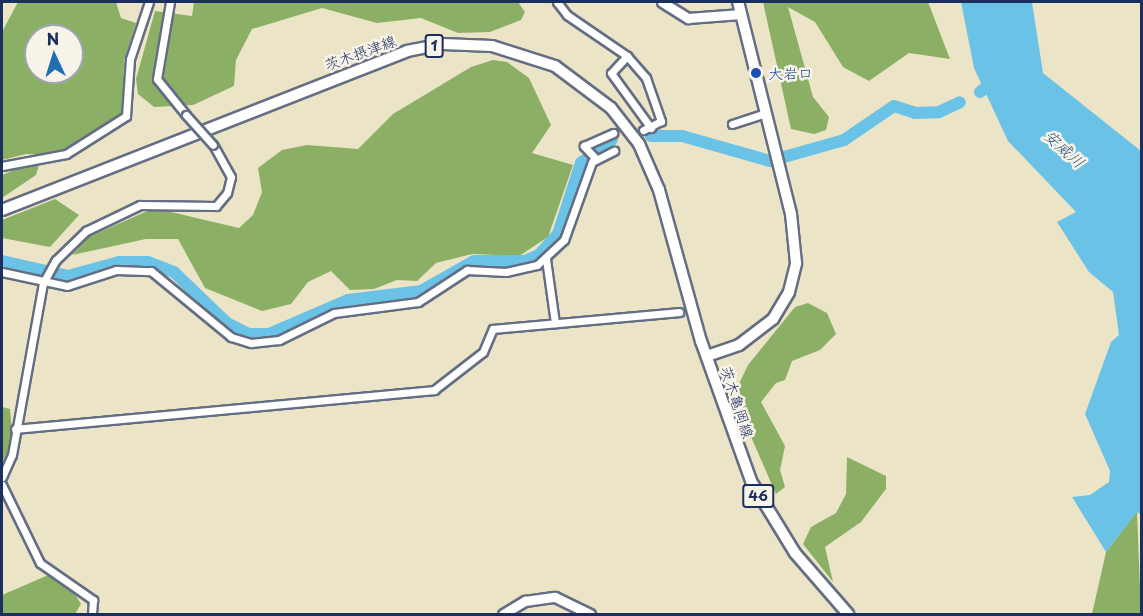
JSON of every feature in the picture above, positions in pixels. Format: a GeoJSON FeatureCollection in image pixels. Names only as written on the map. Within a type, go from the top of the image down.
{"type":"FeatureCollection","features":[{"type":"Feature","properties":{"kind":"main road","name":"茨木亀岡線"},"geometry":{"type":"LineString","coordinates":[[738,2],[796,241],[794,275],[782,307],[758,333],[707,356],[758,495],[795,553],[848,615]]}},
{"type":"Feature","properties":{"kind":"main road","name":"茨木摂津線"},"geometry":{"type":"LineString","coordinates":[[2,210],[384,57],[443,44],[492,46],[570,74],[627,127],[659,190],[707,356]]}},
{"type":"Feature","properties":{"kind":"street"},"geometry":{"type":"LineString","coordinates":[[2,166],[66,154],[126,116],[130,59],[149,2]]}},
{"type":"Feature","properties":{"kind":"street"},"geometry":{"type":"LineString","coordinates":[[2,477],[15,429],[44,281],[51,268],[86,231],[140,205],[216,206],[227,193],[231,177],[213,145],[157,79],[170,2]]}},
{"type":"Feature","properties":{"kind":"street"},"geometry":{"type":"LineString","coordinates":[[557,2],[567,15],[627,56],[655,94],[661,125],[643,130]]}},
{"type":"Feature","properties":{"kind":"street"},"geometry":{"type":"LineString","coordinates":[[662,2],[687,18],[741,14]]}},
{"type":"Feature","properties":{"kind":"street"},"geometry":{"type":"LineString","coordinates":[[627,56],[611,73],[651,128]]}},
{"type":"Feature","properties":{"kind":"street"},"geometry":{"type":"LineString","coordinates":[[732,124],[766,113]]}},
{"type":"Feature","properties":{"kind":"street"},"geometry":{"type":"LineString","coordinates":[[595,158],[586,148],[612,133]]}},
{"type":"Feature","properties":{"kind":"street"},"geometry":{"type":"LineString","coordinates":[[2,272],[67,286],[116,270],[151,271],[231,337],[262,343],[294,335],[334,313],[418,302],[460,273],[518,271],[546,259],[564,240],[595,158],[614,151]]}},
{"type":"Feature","properties":{"kind":"street"},"geometry":{"type":"LineString","coordinates":[[546,259],[555,323]]}},
{"type":"Feature","properties":{"kind":"street"},"geometry":{"type":"LineString","coordinates":[[15,429],[434,390],[483,352],[493,329],[679,312]]}},
{"type":"Feature","properties":{"kind":"street"},"geometry":{"type":"LineString","coordinates":[[2,485],[40,563],[93,600],[92,615]]}},
{"type":"Feature","properties":{"kind":"street"},"geometry":{"type":"LineString","coordinates":[[503,615],[540,597],[573,603],[590,615]]}},
{"type":"Feature","properties":{"kind":"green space"},"geometry":{"type":"Polygon","coordinates":[[[18,2],[116,2],[121,18],[136,23],[124,61],[123,113],[54,155],[26,154],[2,160],[2,32],[18,2]]]}},
{"type":"Feature","properties":{"kind":"green space"},"geometry":{"type":"Polygon","coordinates":[[[194,2],[518,2],[525,12],[521,20],[490,32],[458,33],[421,18],[377,23],[322,8],[252,29],[236,60],[234,86],[193,105],[154,107],[138,94],[136,79],[155,11],[192,16],[194,2]]]}},
{"type":"Feature","properties":{"kind":"green space"},"geometry":{"type":"Polygon","coordinates":[[[763,2],[928,2],[950,59],[909,53],[869,81],[843,67],[815,22],[788,7],[813,97],[829,117],[826,130],[814,134],[791,129],[763,2]]]}},
{"type":"Feature","properties":{"kind":"green space"},"geometry":{"type":"Polygon","coordinates":[[[493,60],[507,62],[529,78],[551,125],[532,153],[573,165],[548,237],[519,256],[472,254],[436,263],[417,281],[397,280],[374,289],[350,290],[331,271],[308,282],[291,304],[262,311],[205,288],[178,239],[146,239],[72,255],[89,237],[154,208],[239,228],[253,215],[262,192],[258,168],[282,150],[307,145],[358,149],[393,114],[471,67],[493,60]]]}},
{"type":"Feature","properties":{"kind":"green space"},"geometry":{"type":"Polygon","coordinates":[[[26,165],[39,165],[36,175],[2,198],[2,175],[26,165]]]}},
{"type":"Feature","properties":{"kind":"green space"},"geometry":{"type":"Polygon","coordinates":[[[55,199],[79,215],[50,247],[2,238],[2,220],[55,199]]]}},
{"type":"Feature","properties":{"kind":"green space"},"geometry":{"type":"Polygon","coordinates":[[[808,303],[827,313],[836,334],[820,350],[792,361],[785,380],[776,383],[761,402],[785,446],[780,470],[785,487],[776,494],[748,430],[738,386],[748,365],[795,307],[808,303]]]}},
{"type":"Feature","properties":{"kind":"green space"},"geometry":{"type":"Polygon","coordinates":[[[2,407],[10,409],[13,442],[2,462],[2,407]]]}},
{"type":"Feature","properties":{"kind":"green space"},"geometry":{"type":"Polygon","coordinates":[[[847,457],[886,476],[886,489],[861,522],[825,547],[833,582],[803,544],[811,527],[836,513],[846,494],[847,457]]]}},
{"type":"Feature","properties":{"kind":"green space"},"geometry":{"type":"Polygon","coordinates":[[[1137,511],[1141,614],[1092,614],[1106,552],[1137,511]]]}},
{"type":"Feature","properties":{"kind":"green space"},"geometry":{"type":"Polygon","coordinates":[[[60,570],[81,604],[75,614],[2,614],[2,595],[60,570]]]}},
{"type":"Feature","properties":{"kind":"water","name":"安威川"},"geometry":{"type":"Polygon","coordinates":[[[961,2],[1032,2],[1043,73],[1141,151],[1141,515],[1137,512],[1106,552],[1072,497],[1090,495],[1109,482],[1110,471],[1085,414],[1111,342],[1119,335],[1113,292],[1089,272],[1057,222],[1076,212],[1008,141],[974,68],[961,2]]]}},
{"type":"Feature","properties":{"kind":"waterway"},"geometry":{"type":"LineString","coordinates":[[980,92],[997,79]]}},
{"type":"Feature","properties":{"kind":"waterway"},"geometry":{"type":"LineString","coordinates":[[651,136],[682,136],[770,161],[844,140],[894,106],[915,113],[939,112],[960,102]]}},
{"type":"Feature","properties":{"kind":"waterway"},"geometry":{"type":"LineString","coordinates":[[2,261],[68,276],[119,262],[148,262],[174,272],[227,323],[249,334],[269,334],[348,300],[421,291],[474,261],[525,261],[539,255],[558,234],[581,163],[612,140]]}},
{"type":"Feature","properties":{"kind":"tunnel"},"geometry":{"type":"LineString","coordinates":[[613,133],[643,130]]}},
{"type":"Feature","properties":{"kind":"place","name":"大岩口"},"geometry":{"type":"Point","coordinates":[756,73]}}]}
